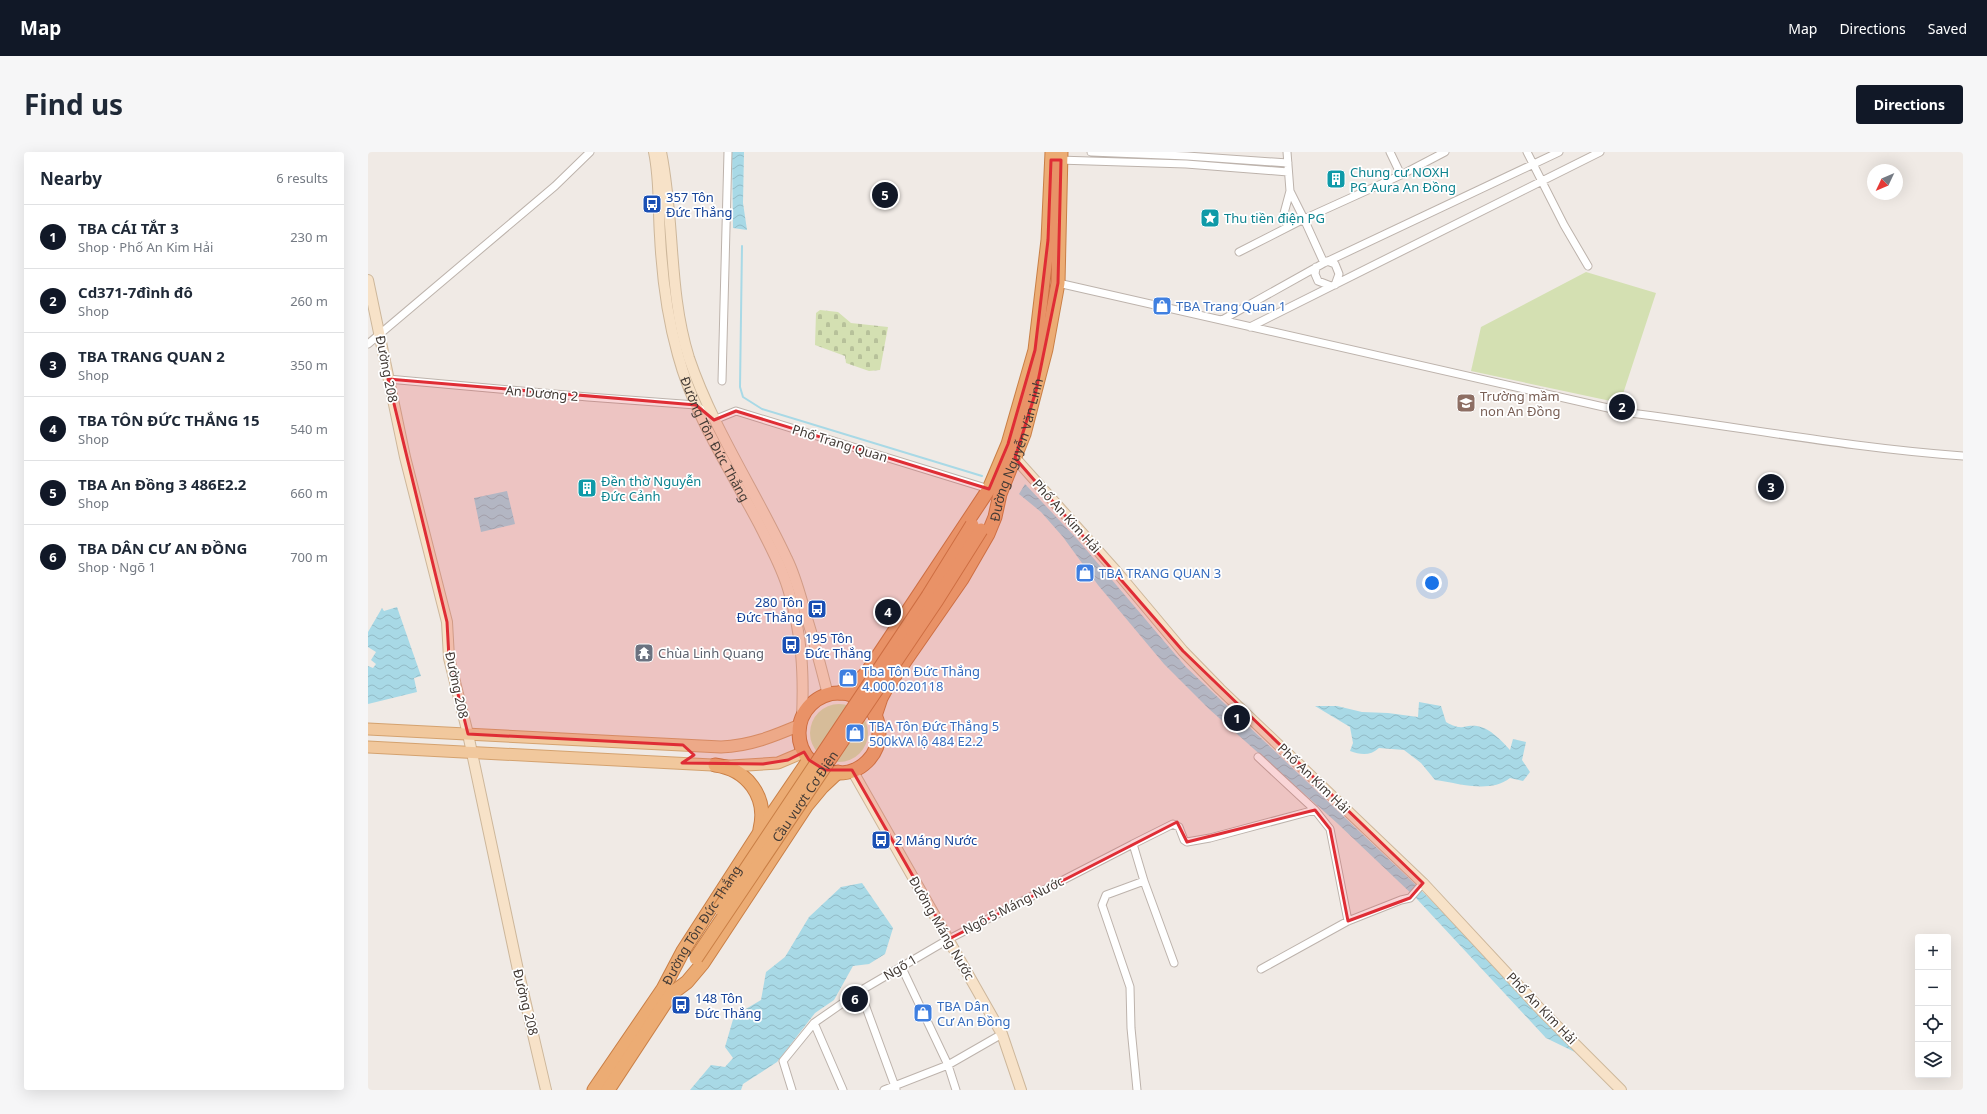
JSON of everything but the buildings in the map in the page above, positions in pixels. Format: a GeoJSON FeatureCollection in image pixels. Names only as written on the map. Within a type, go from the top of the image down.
{"type":"FeatureCollection","features":[{"type":"Feature","properties":{"kind":"highway","name":"Đường Nguyễn Văn Linh"},"geometry":{"type":"LineString","coordinates":[[834,694],[856,684],[868,670],[994,492],[1015,458],[1036,391],[1058,283],[1056,156]]}},
{"type":"Feature","properties":{"kind":"highway","name":"Đường Nguyễn Văn Linh"},"geometry":{"type":"LineString","coordinates":[[875,716],[881,698],[887,687],[975,557],[992,526],[994,492],[1035,350],[1056,156]]}},
{"type":"Feature","properties":{"kind":"highway","name":"Cầu vượt Cơ Điện"},"geometry":{"type":"LineString","coordinates":[[667,991],[937,600],[977,528],[994,492]]}},
{"type":"Feature","properties":{"kind":"highway"},"geometry":{"type":"LineString","coordinates":[[834,694],[852,695],[863,701],[875,716],[879,735],[876,748],[864,764],[852,770],[838,772],[825,770],[807,756],[800,738],[801,721],[813,703],[834,694]]}},
{"type":"Feature","properties":{"kind":"highway","name":"Đường Tôn Đức Thắng"},"geometry":{"type":"LineString","coordinates":[[608,1090],[667,991],[677,960],[807,756]]}},
{"type":"Feature","properties":{"kind":"highway"},"geometry":{"type":"LineString","coordinates":[[715,765],[734,770],[746,778],[754,788],[760,801],[762,814],[758,835]]}},
{"type":"Feature","properties":{"kind":"highway","name":"Đường Tôn Đức Thắng"},"geometry":{"type":"LineString","coordinates":[[594,1090],[667,991],[687,982],[698,970],[807,805],[822,787],[838,772]]}},
{"type":"Feature","properties":{"kind":"main road"},"geometry":{"type":"LineString","coordinates":[[368,729],[721,747],[740,746],[764,740],[801,721]]}},
{"type":"Feature","properties":{"kind":"main road"},"geometry":{"type":"LineString","coordinates":[[682,745],[687,747],[691,754],[687,761],[682,763]]}},
{"type":"Feature","properties":{"kind":"main road"},"geometry":{"type":"LineString","coordinates":[[368,747],[747,766],[778,763],[807,756]]}},
{"type":"Feature","properties":{"kind":"street"},"geometry":{"type":"LineString","coordinates":[[368,344],[380,332],[555,186],[590,152]]}},
{"type":"Feature","properties":{"kind":"street","name":"Đường Tôn Đức Thắng"},"geometry":{"type":"LineString","coordinates":[[654,152],[658,170],[662,267],[668,312],[678,356],[696,405],[780,566],[789,592],[800,640],[804,677],[801,721]]}},
{"type":"Feature","properties":{"kind":"street","name":"Đường Tôn Đức Thắng"},"geometry":{"type":"LineString","coordinates":[[661,152],[668,190],[673,277],[680,325],[692,364],[714,420],[788,561],[834,694]]}},
{"type":"Feature","properties":{"kind":"street"},"geometry":{"type":"LineString","coordinates":[[722,381],[728,152]]}},
{"type":"Feature","properties":{"kind":"street"},"geometry":{"type":"LineString","coordinates":[[1091,152],[1186,156],[1288,164]]}},
{"type":"Feature","properties":{"kind":"street"},"geometry":{"type":"LineString","coordinates":[[1287,152],[1290,191],[1326,262]]}},
{"type":"Feature","properties":{"kind":"street"},"geometry":{"type":"LineString","coordinates":[[1390,152],[1401,175]]}},
{"type":"Feature","properties":{"kind":"street"},"geometry":{"type":"LineString","coordinates":[[1239,252],[1288,226],[1401,175],[1445,152]]}},
{"type":"Feature","properties":{"kind":"street"},"geometry":{"type":"LineString","coordinates":[[1527,152],[1564,225],[1588,266]]}},
{"type":"Feature","properties":{"kind":"street"},"geometry":{"type":"LineString","coordinates":[[1222,320],[1326,262],[1559,152]]}},
{"type":"Feature","properties":{"kind":"street"},"geometry":{"type":"LineString","coordinates":[[1250,327],[1600,152]]}},
{"type":"Feature","properties":{"kind":"street"},"geometry":{"type":"LineString","coordinates":[[1056,156],[1288,172]]}},
{"type":"Feature","properties":{"kind":"street"},"geometry":{"type":"LineString","coordinates":[[1288,226],[1283,217],[1290,191]]}},
{"type":"Feature","properties":{"kind":"street"},"geometry":{"type":"LineString","coordinates":[[1326,262],[1335,264],[1339,274],[1333,286]]}},
{"type":"Feature","properties":{"kind":"street"},"geometry":{"type":"LineString","coordinates":[[1316,267],[1315,274],[1318,281],[1333,286]]}},
{"type":"Feature","properties":{"kind":"street","name":"Đường 208"},"geometry":{"type":"LineString","coordinates":[[368,280],[380,332],[388,379],[447,622],[449,658],[468,734],[518,970],[546,1090]]}},
{"type":"Feature","properties":{"kind":"street"},"geometry":{"type":"LineString","coordinates":[[1058,283],[1630,413],[1703,422],[1855,446],[1963,456]]}},
{"type":"Feature","properties":{"kind":"street","name":"An Dương 2"},"geometry":{"type":"LineString","coordinates":[[388,379],[696,405]]}},
{"type":"Feature","properties":{"kind":"street"},"geometry":{"type":"LineString","coordinates":[[696,405],[714,420]]}},
{"type":"Feature","properties":{"kind":"street","name":"Phố Trang Quan"},"geometry":{"type":"LineString","coordinates":[[714,420],[736,411],[994,492]]}},
{"type":"Feature","properties":{"kind":"street","name":"Phố An Kim Hải"},"geometry":{"type":"LineString","coordinates":[[1015,458],[1116,571],[1183,651],[1220,689],[1422,885],[1543,1012],[1621,1090]]}},
{"type":"Feature","properties":{"kind":"street"},"geometry":{"type":"LineString","coordinates":[[1258,757],[1315,810],[1330,829],[1348,921]]}},
{"type":"Feature","properties":{"kind":"street","name":"Đường Máng Nước"},"geometry":{"type":"LineString","coordinates":[[852,770],[1002,1034],[1021,1090]]}},
{"type":"Feature","properties":{"kind":"street","name":"Ngõ 5 Máng Nước"},"geometry":{"type":"LineString","coordinates":[[949,939],[1173,824],[1179,827],[1184,840],[1187,842],[1210,838],[1315,810]]}},
{"type":"Feature","properties":{"kind":"street"},"geometry":{"type":"LineString","coordinates":[[1133,844],[1144,881],[1174,963]]}},
{"type":"Feature","properties":{"kind":"street"},"geometry":{"type":"LineString","coordinates":[[1136,1090],[1131,1028],[1130,987],[1102,905],[1106,896],[1144,881]]}},
{"type":"Feature","properties":{"kind":"street"},"geometry":{"type":"LineString","coordinates":[[1262,969],[1348,921],[1411,896],[1422,885]]}},
{"type":"Feature","properties":{"kind":"street","name":"Ngõ 1"},"geometry":{"type":"LineString","coordinates":[[792,1090],[783,1061],[814,1023],[901,966],[949,939]]}},
{"type":"Feature","properties":{"kind":"street"},"geometry":{"type":"LineString","coordinates":[[901,966],[948,1065],[956,1090]]}},
{"type":"Feature","properties":{"kind":"street"},"geometry":{"type":"LineString","coordinates":[[860,992],[896,1088]]}},
{"type":"Feature","properties":{"kind":"street"},"geometry":{"type":"LineString","coordinates":[[814,1023],[843,1090]]}},
{"type":"Feature","properties":{"kind":"street"},"geometry":{"type":"LineString","coordinates":[[884,1090],[896,1088],[948,1065],[1002,1034]]}},
{"type":"Feature","properties":{"kind":"highlighted area"},"geometry":{"type":"Polygon","coordinates":[[[1051,160],[1061,160],[1058,283],[1036,391],[1015,458],[1183,651],[1423,883],[1410,898],[1348,921],[1330,829],[1315,810],[1187,842],[1177,822],[949,939],[852,770],[825,770],[809,760],[804,752],[788,760],[763,764],[682,763],[694,755],[683,745],[468,734],[449,658],[447,622],[388,379],[696,405],[714,420],[736,411],[989,489],[1008,444],[1035,350],[1048,240],[1051,160]]]}},
{"type":"Feature","properties":{"kind":"green space"},"geometry":{"type":"Polygon","coordinates":[[[1586,272],[1656,293],[1620,403],[1471,371],[1481,327],[1586,272]]]}},
{"type":"Feature","properties":{"kind":"green space"},"geometry":{"type":"Polygon","coordinates":[[[820,310],[838,312],[851,323],[888,327],[880,370],[869,371],[846,363],[845,356],[815,345],[816,313],[820,310]]]}},
{"type":"Feature","properties":{"kind":"green space"},"geometry":{"type":"Polygon","coordinates":[[[839,704],[850,706],[863,717],[866,722],[868,733],[866,744],[855,757],[850,760],[839,762],[828,760],[815,749],[812,744],[810,733],[812,722],[823,709],[828,706],[839,704]]]}},
{"type":"Feature","properties":{"kind":"water"},"geometry":{"type":"Polygon","coordinates":[[[732,152],[744,152],[743,203],[747,230],[733,228],[732,152]]]}},
{"type":"Feature","properties":{"kind":"water"},"geometry":{"type":"Polygon","coordinates":[[[1025,484],[1078,540],[1186,667],[1416,885],[1585,1057],[1546,1038],[1416,898],[1337,823],[1209,709],[1164,664],[1098,585],[1063,537],[1041,512],[1019,494],[1025,484]]]}},
{"type":"Feature","properties":{"kind":"water"},"geometry":{"type":"Polygon","coordinates":[[[507,491],[515,524],[481,532],[474,498],[507,491]]]}},
{"type":"Feature","properties":{"kind":"water"},"geometry":{"type":"Polygon","coordinates":[[[397,607],[421,676],[414,678],[417,692],[368,704],[368,666],[373,668],[376,664],[371,660],[376,652],[368,647],[368,632],[382,608],[384,611],[397,607]]]}},
{"type":"Feature","properties":{"kind":"water"},"geometry":{"type":"Polygon","coordinates":[[[1419,702],[1441,706],[1446,722],[1456,727],[1477,726],[1487,729],[1510,750],[1513,739],[1526,742],[1522,760],[1530,772],[1523,781],[1510,778],[1502,783],[1483,786],[1464,785],[1435,780],[1421,763],[1404,750],[1379,748],[1369,754],[1350,751],[1353,743],[1350,727],[1315,706],[1337,706],[1362,712],[1388,713],[1418,717],[1419,702]]]}},
{"type":"Feature","properties":{"kind":"water"},"geometry":{"type":"Polygon","coordinates":[[[862,883],[893,928],[885,954],[869,964],[853,966],[834,1000],[815,1013],[777,1062],[743,1084],[741,1090],[690,1090],[711,1065],[725,1067],[733,1058],[725,1047],[734,1016],[761,1000],[766,972],[785,957],[809,917],[841,887],[862,883]]]}},
{"type":"Feature","properties":{"kind":"waterway"},"geometry":{"type":"LineString","coordinates":[[742,246],[740,387],[743,397],[762,409],[982,476]]}},
{"type":"Feature","properties":{"kind":"place","name":"Chung cư NOXH PG Aura An Đồng"},"geometry":{"type":"Point","coordinates":[1336,179]}},
{"type":"Feature","properties":{"kind":"place","name":"TBA An Đồng 3 486E2.2"},"geometry":{"type":"Point","coordinates":[885,195]}},
{"type":"Feature","properties":{"kind":"place","name":"357 Tôn Đức Thắng"},"geometry":{"type":"Point","coordinates":[652,204]}},
{"type":"Feature","properties":{"kind":"place","name":"Thu tiền điện PG"},"geometry":{"type":"Point","coordinates":[1210,218]}},
{"type":"Feature","properties":{"kind":"place","name":"TBA Trang Quan 1"},"geometry":{"type":"Point","coordinates":[1162,306]}},
{"type":"Feature","properties":{"kind":"place","name":"Trường mầm non An Đồng"},"geometry":{"type":"Point","coordinates":[1466,403]}},
{"type":"Feature","properties":{"kind":"place","name":"Cd371-7đình đô"},"geometry":{"type":"Point","coordinates":[1622,407]}},
{"type":"Feature","properties":{"kind":"place","name":"TBA TRANG QUAN 2"},"geometry":{"type":"Point","coordinates":[1771,487]}},
{"type":"Feature","properties":{"kind":"place","name":"Đền thờ Nguyễn Đức Cảnh"},"geometry":{"type":"Point","coordinates":[587,488]}},
{"type":"Feature","properties":{"kind":"place","name":"TBA TRANG QUAN 3"},"geometry":{"type":"Point","coordinates":[1085,573]}},
{"type":"Feature","properties":{"kind":"place","name":"280 Tôn Đức Thắng"},"geometry":{"type":"Point","coordinates":[817,609]}},
{"type":"Feature","properties":{"kind":"place","name":"TBA TÔN ĐỨC THẮNG 15"},"geometry":{"type":"Point","coordinates":[888,612]}},
{"type":"Feature","properties":{"kind":"place","name":"195 Tôn Đức Thắng"},"geometry":{"type":"Point","coordinates":[791,645]}},
{"type":"Feature","properties":{"kind":"place","name":"Chùa Linh Quang"},"geometry":{"type":"Point","coordinates":[644,653]}},
{"type":"Feature","properties":{"kind":"place","name":"Tba Tôn Đức Thắng 4.000.020118"},"geometry":{"type":"Point","coordinates":[848,678]}},
{"type":"Feature","properties":{"kind":"place","name":"TBA CÁI TẮT 3"},"geometry":{"type":"Point","coordinates":[1237,718]}},
{"type":"Feature","properties":{"kind":"place","name":"TBA Tôn Đức Thắng 5 500kVA lộ 484 E2.2"},"geometry":{"type":"Point","coordinates":[855,733]}},
{"type":"Feature","properties":{"kind":"place","name":"2 Máng Nước"},"geometry":{"type":"Point","coordinates":[881,840]}},
{"type":"Feature","properties":{"kind":"place","name":"TBA DÂN CƯ AN ĐỒNG"},"geometry":{"type":"Point","coordinates":[855,999]}},
{"type":"Feature","properties":{"kind":"place","name":"148 Tôn Đức Thắng"},"geometry":{"type":"Point","coordinates":[681,1005]}},
{"type":"Feature","properties":{"kind":"place","name":"TBA Dân Cư An Đồng"},"geometry":{"type":"Point","coordinates":[923,1013]}}]}
